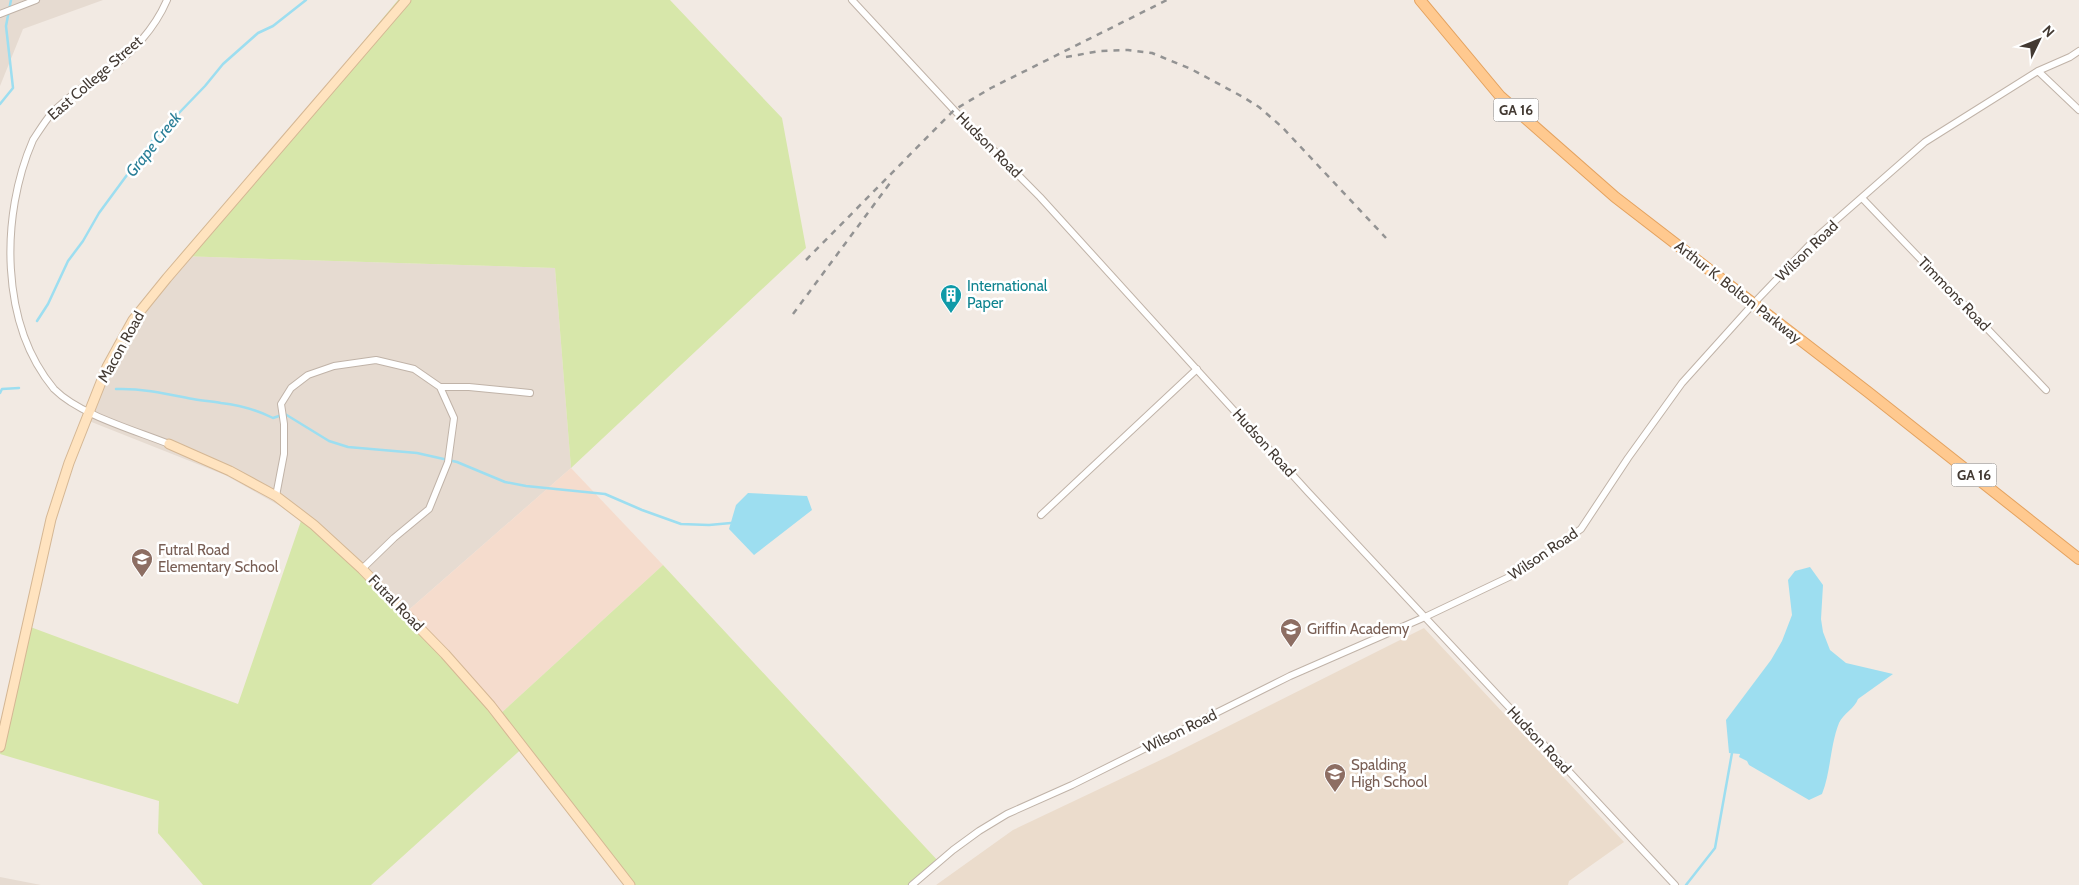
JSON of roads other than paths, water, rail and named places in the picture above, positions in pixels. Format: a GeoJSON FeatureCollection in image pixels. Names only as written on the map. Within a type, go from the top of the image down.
{"type":"FeatureCollection","features":[{"type":"Feature","properties":{"kind":"main road","name":"Macon Road"},"geometry":{"type":"LineString","coordinates":[[0,746],[51,519],[69,463],[107,367],[133,320],[406,0]]}},
{"type":"Feature","properties":{"kind":"main road","name":"Arthur K. Bolton Parkway"},"geometry":{"type":"LineString","coordinates":[[1420,0],[1500,96],[1615,197],[1754,303],[2079,559]]}},
{"type":"Feature","properties":{"kind":"main road","name":"Futral Road"},"geometry":{"type":"LineString","coordinates":[[169,444],[230,470],[276,496],[314,525],[362,569],[445,654],[491,706],[630,885]]}},
{"type":"Feature","properties":{"kind":"street"},"geometry":{"type":"LineString","coordinates":[[0,13],[36,0]]}},
{"type":"Feature","properties":{"kind":"street","name":"East College Street"},"geometry":{"type":"LineString","coordinates":[[9,190],[23,156],[52,113],[85,84],[108,71],[142,40],[162,12],[167,0]]}},
{"type":"Feature","properties":{"kind":"street","name":"Hudson Road"},"geometry":{"type":"LineString","coordinates":[[852,0],[960,116],[1040,197],[1425,617],[1675,885]]}},
{"type":"Feature","properties":{"kind":"street","name":"Wilson Road"},"geometry":{"type":"LineString","coordinates":[[912,885],[953,850],[979,831],[1008,814],[1290,676],[1425,617],[1524,569],[1581,529],[1628,458],[1682,383],[1754,303],[1819,235],[1925,142],[2038,70],[2070,57],[2079,51]]}},
{"type":"Feature","properties":{"kind":"street"},"geometry":{"type":"LineString","coordinates":[[2038,70],[2079,110]]}},
{"type":"Feature","properties":{"kind":"street","name":"Timmons Road"},"geometry":{"type":"LineString","coordinates":[[1862,198],[2046,390]]}},
{"type":"Feature","properties":{"kind":"street","name":"Futral Road"},"geometry":{"type":"LineString","coordinates":[[12,324],[28,358],[47,382],[74,406],[169,444]]}},
{"type":"Feature","properties":{"kind":"street"},"geometry":{"type":"LineString","coordinates":[[276,496],[284,454],[281,404],[290,388],[308,375],[334,366],[376,360],[414,369],[440,387],[454,418],[448,462],[429,509],[394,538],[362,569]]}},
{"type":"Feature","properties":{"kind":"street"},"geometry":{"type":"LineString","coordinates":[[1041,515],[1196,368]]}},
{"type":"Feature","properties":{"kind":"street"},"geometry":{"type":"LineString","coordinates":[[440,387],[469,387],[530,393]]}},
{"type":"Feature","properties":{"kind":"water"},"geometry":{"type":"Polygon","coordinates":[[[748,493],[807,496],[812,510],[754,555],[729,529],[736,505],[748,493]]]}},
{"type":"Feature","properties":{"kind":"water"},"geometry":{"type":"Polygon","coordinates":[[[1810,567],[1823,585],[1821,619],[1823,632],[1830,650],[1846,663],[1893,674],[1858,699],[1839,723],[1822,794],[1809,800],[1749,765],[1747,761],[1739,757],[1740,754],[1729,753],[1726,720],[1771,660],[1782,641],[1792,615],[1788,580],[1795,571],[1810,567]]]}},
{"type":"Feature","properties":{"kind":"waterway"},"geometry":{"type":"LineString","coordinates":[[0,104],[13,88],[6,26],[11,0]]}},
{"type":"Feature","properties":{"kind":"waterway","name":"Grape Creek"},"geometry":{"type":"LineString","coordinates":[[37,321],[48,304],[68,261],[83,241],[99,213],[152,141],[205,86],[223,64],[258,33],[273,26],[306,0]]}},
{"type":"Feature","properties":{"kind":"waterway"},"geometry":{"type":"LineString","coordinates":[[0,393],[2,389],[19,388]]}},
{"type":"Feature","properties":{"kind":"waterway"},"geometry":{"type":"LineString","coordinates":[[116,389],[145,390],[234,405],[254,410],[273,418],[285,414],[329,441],[348,447],[417,453],[457,462],[505,482],[605,494],[681,524],[709,525],[731,523]]}},
{"type":"Feature","properties":{"kind":"waterway"},"geometry":{"type":"LineString","coordinates":[[1686,885],[1715,848],[1732,753]]}},
{"type":"Feature","properties":{"kind":"railway"},"geometry":{"type":"LineString","coordinates":[[806,260],[954,110],[991,88],[1167,0]]}},
{"type":"Feature","properties":{"kind":"railway"},"geometry":{"type":"LineString","coordinates":[[1066,57],[1100,51],[1128,50],[1152,53],[1191,69],[1243,97],[1259,107],[1282,127],[1386,238]]}},
{"type":"Feature","properties":{"kind":"railway"},"geometry":{"type":"LineString","coordinates":[[793,314],[893,179]]}},
{"type":"Feature","properties":{"kind":"place","name":"International Paper"},"geometry":{"type":"Point","coordinates":[951,314]}},
{"type":"Feature","properties":{"kind":"place","name":"Futral Road Elementary School"},"geometry":{"type":"Point","coordinates":[142,578]}},
{"type":"Feature","properties":{"kind":"place","name":"Griffin Academy"},"geometry":{"type":"Point","coordinates":[1291,648]}},
{"type":"Feature","properties":{"kind":"place","name":"Spalding High School"},"geometry":{"type":"Point","coordinates":[1335,793]}}]}
